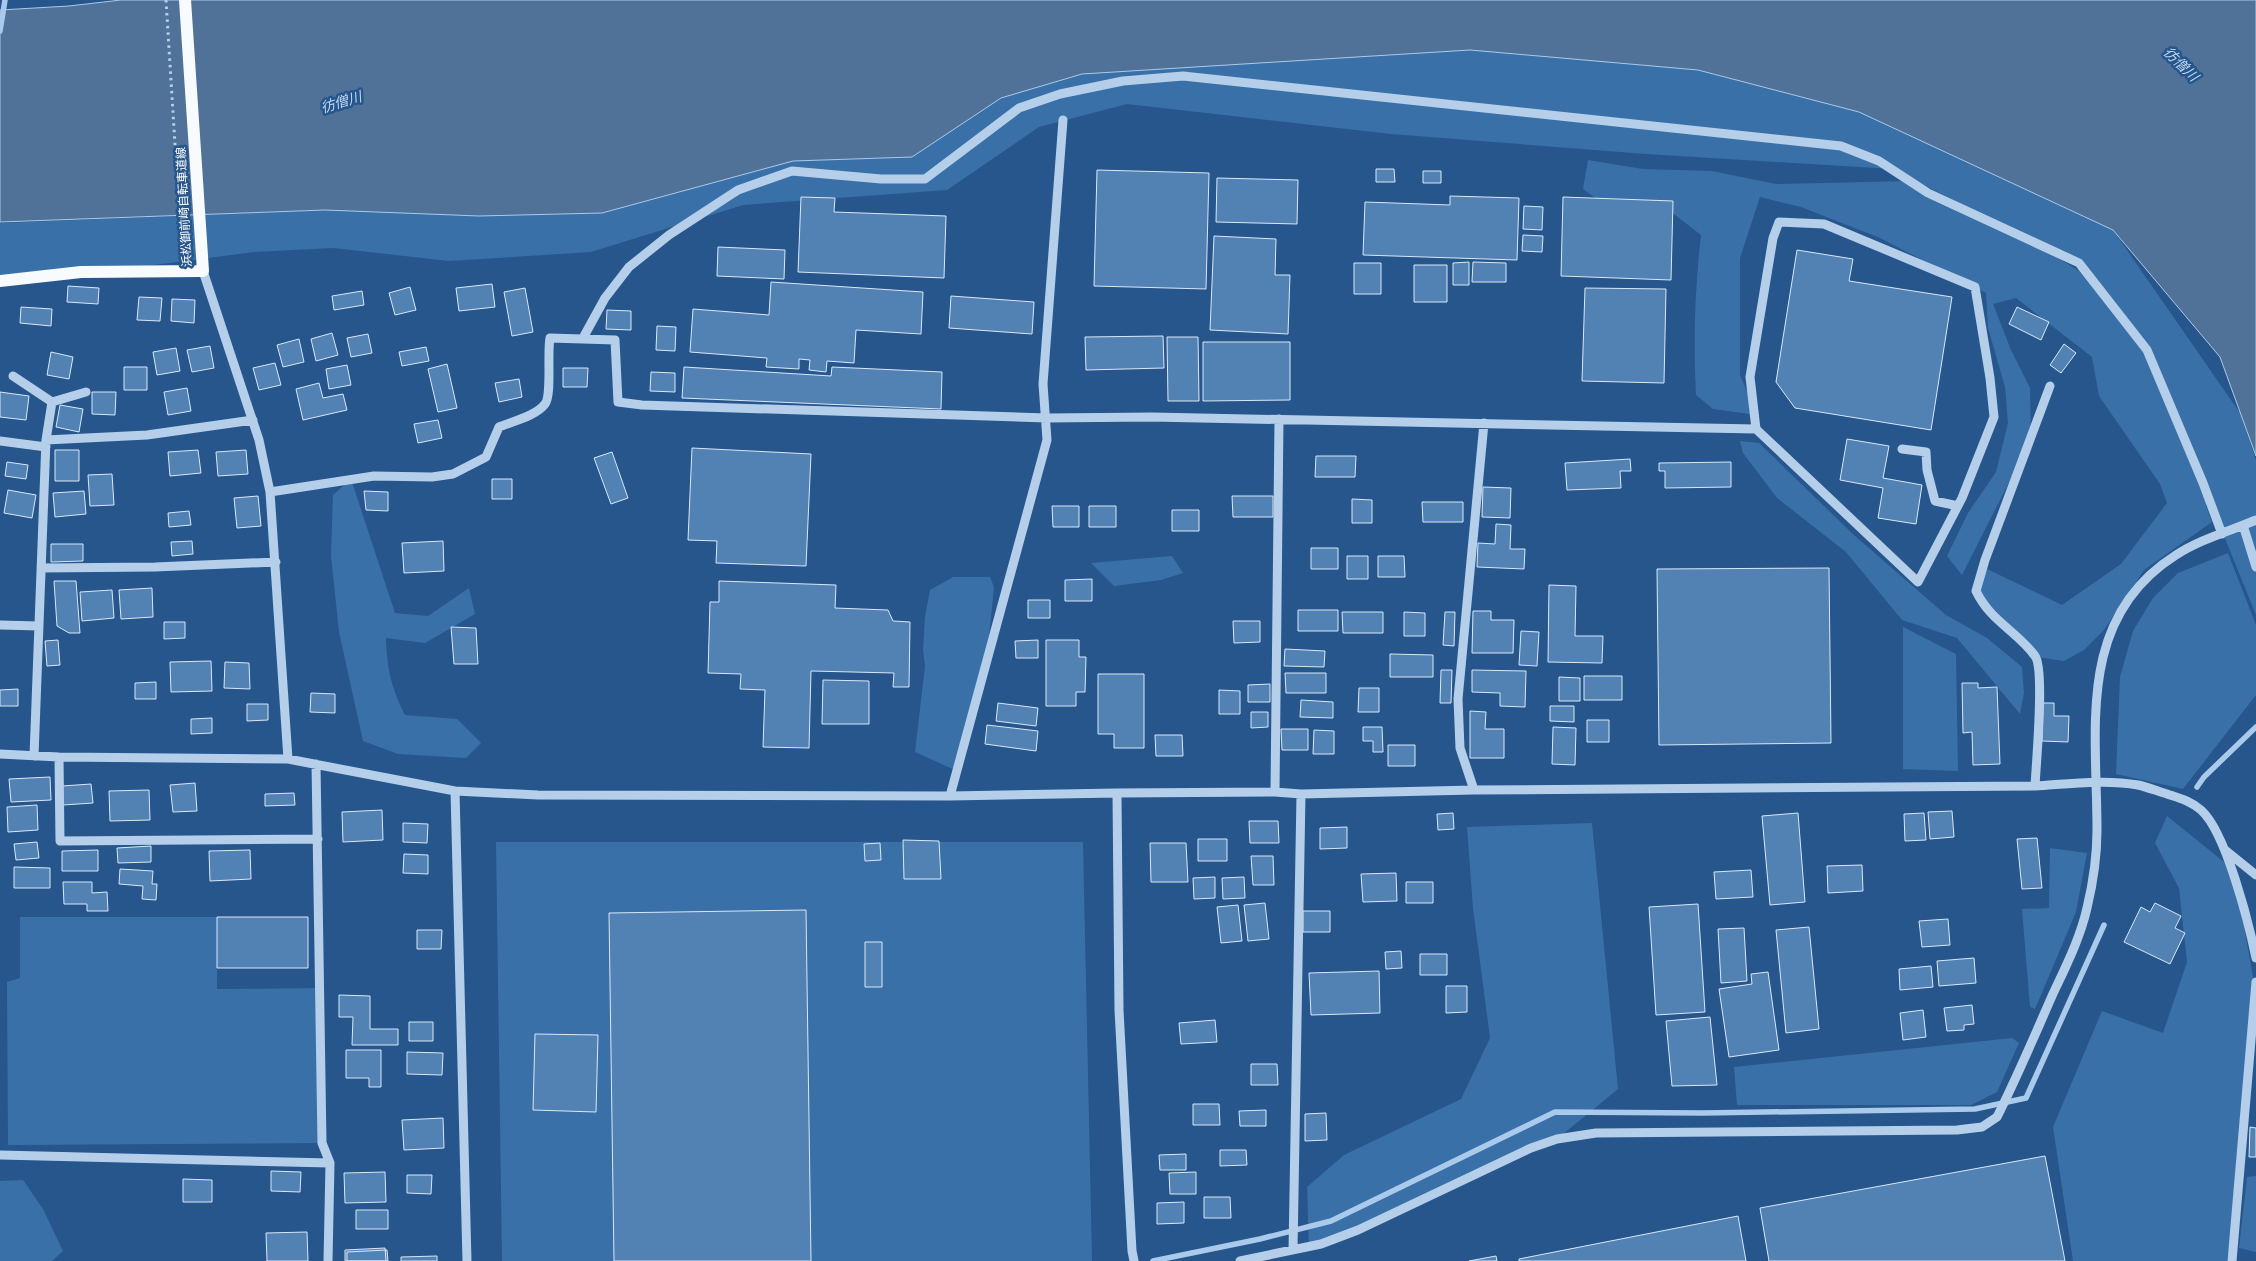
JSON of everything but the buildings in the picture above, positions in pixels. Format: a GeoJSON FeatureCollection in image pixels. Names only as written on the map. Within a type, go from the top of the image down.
{"type":"FeatureCollection","features":[{"type":"Feature","properties":{"kind":"main road","name":"浜松御前崎自転車道線"},"geometry":{"type":"LineString","coordinates":[[0,281],[81,272],[204,270],[201,257],[185,0]]}},
{"type":"Feature","properties":{"kind":"street"},"geometry":{"type":"LineString","coordinates":[[583,338],[605,298],[628,267],[669,235],[738,190],[792,171],[881,179],[924,180],[1019,108],[1060,94],[1123,81],[1183,76],[1841,146],[1879,161],[1928,193],[2079,264],[2147,350],[2203,483],[2222,534]]}},
{"type":"Feature","properties":{"kind":"street"},"geometry":{"type":"LineString","coordinates":[[950,796],[1047,440],[1047,418],[1043,384],[1063,120]]}},
{"type":"Feature","properties":{"kind":"street"},"geometry":{"type":"LineString","coordinates":[[1779,222],[1824,224],[1975,287],[1990,378],[1994,418],[1958,506],[1918,582],[1756,429],[1750,377],[1773,238],[1779,222]]}},
{"type":"Feature","properties":{"kind":"street"},"geometry":{"type":"LineString","coordinates":[[204,270],[260,440],[270,492],[288,758]]}},
{"type":"Feature","properties":{"kind":"street"},"geometry":{"type":"LineString","coordinates":[[270,492],[374,476],[453,474],[486,457],[499,426],[531,414],[544,406],[548,398],[547,352],[550,338],[615,340],[618,402],[642,405],[1047,418],[1279,419],[1756,429]]}},
{"type":"Feature","properties":{"kind":"street"},"geometry":{"type":"LineString","coordinates":[[14,376],[52,402]]}},
{"type":"Feature","properties":{"kind":"street"},"geometry":{"type":"LineString","coordinates":[[2035,786],[2040,677],[2036,657],[1983,607],[1976,591],[1985,560],[2050,386]]}},
{"type":"Feature","properties":{"kind":"street"},"geometry":{"type":"LineString","coordinates":[[52,402],[86,392]]}},
{"type":"Feature","properties":{"kind":"street"},"geometry":{"type":"LineString","coordinates":[[34,756],[46,443],[52,402]]}},
{"type":"Feature","properties":{"kind":"street"},"geometry":{"type":"LineString","coordinates":[[1275,792],[1279,419]]}},
{"type":"Feature","properties":{"kind":"street"},"geometry":{"type":"LineString","coordinates":[[0,441],[46,443],[147,435],[253,420]]}},
{"type":"Feature","properties":{"kind":"street"},"geometry":{"type":"LineString","coordinates":[[1474,790],[1460,748],[1458,699],[1484,423]]}},
{"type":"Feature","properties":{"kind":"street"},"geometry":{"type":"LineString","coordinates":[[1902,449],[1926,452],[1927,470],[1935,501],[1958,506]]}},
{"type":"Feature","properties":{"kind":"street"},"geometry":{"type":"LineString","coordinates":[[1240,1261],[1321,1244],[1358,1230],[1531,1148],[1558,1138],[1596,1133],[1958,1130],[1982,1127],[1997,1117],[2077,941],[2087,909],[2094,872],[2097,832],[2095,708],[2098,673],[2115,618],[2127,600],[2156,570],[2194,544],[2256,520]]}},
{"type":"Feature","properties":{"kind":"street"},"geometry":{"type":"LineString","coordinates":[[2243,526],[2256,567]]}},
{"type":"Feature","properties":{"kind":"street"},"geometry":{"type":"LineString","coordinates":[[41,568],[155,567],[276,562]]}},
{"type":"Feature","properties":{"kind":"street"},"geometry":{"type":"LineString","coordinates":[[0,625],[39,626]]}},
{"type":"Feature","properties":{"kind":"street"},"geometry":{"type":"LineString","coordinates":[[0,754],[59,757],[288,758],[455,791],[538,795],[950,796],[1275,792],[1301,794],[1474,790],[2035,786],[2096,783],[2137,785],[2187,800],[2201,810],[2213,823],[2224,850],[2251,935],[2256,958]]}},
{"type":"Feature","properties":{"kind":"street"},"geometry":{"type":"LineString","coordinates":[[59,757],[60,841],[318,839]]}},
{"type":"Feature","properties":{"kind":"street"},"geometry":{"type":"LineString","coordinates":[[316,764],[322,1143],[330,1163],[328,1261]]}},
{"type":"Feature","properties":{"kind":"street"},"geometry":{"type":"LineString","coordinates":[[455,791],[467,1261]]}},
{"type":"Feature","properties":{"kind":"street"},"geometry":{"type":"LineString","coordinates":[[1117,793],[1119,1010],[1134,1261]]}},
{"type":"Feature","properties":{"kind":"street"},"geometry":{"type":"LineString","coordinates":[[1293,1250],[1301,794]]}},
{"type":"Feature","properties":{"kind":"street"},"geometry":{"type":"LineString","coordinates":[[2224,850],[2256,874]]}},
{"type":"Feature","properties":{"kind":"street"},"geometry":{"type":"LineString","coordinates":[[2232,1261],[2256,982]]}},
{"type":"Feature","properties":{"kind":"street"},"geometry":{"type":"LineString","coordinates":[[0,1156],[330,1163]]}},
{"type":"Feature","properties":{"kind":"path"},"geometry":{"type":"LineString","coordinates":[[166,0],[182,270]]}},
{"type":"Feature","properties":{"kind":"shaded area"},"geometry":{"type":"Polygon","coordinates":[[[1473,43],[1698,70],[1859,112],[2113,230],[2240,413],[2256,460],[2256,615],[2205,489],[2206,506],[2212,522],[2144,570],[2104,630],[2084,650],[2064,661],[2037,657],[1983,607],[1977,587],[1987,569],[2062,605],[2121,564],[2167,503],[2160,484],[2099,396],[2092,357],[2016,298],[1993,304],[2011,350],[2030,388],[2031,439],[1962,575],[1947,556],[1968,513],[1996,472],[2008,423],[2005,387],[1988,328],[1986,293],[1880,238],[1801,207],[1760,197],[1740,258],[1740,375],[1757,415],[1713,409],[1696,395],[1695,315],[1701,235],[1670,211],[1612,210],[1583,189],[1588,160],[1643,169],[1712,171],[1776,184],[1909,181],[2047,251],[2079,271],[2112,305],[2079,263],[1892,169],[1646,154],[1391,134],[1127,104],[1039,127],[947,190],[743,205],[591,252],[449,261],[333,248],[254,252],[0,285],[0,223],[325,210],[547,215],[1018,82],[1203,56],[1473,43]]]}},
{"type":"Feature","properties":{"kind":"shaded area"},"geometry":{"type":"Polygon","coordinates":[[[1740,441],[1759,443],[1855,536],[1946,615],[1987,638],[2022,667],[2024,693],[2020,714],[1957,638],[1902,620],[1846,552],[1777,498],[1743,453],[1740,441]]]}},
{"type":"Feature","properties":{"kind":"shaded area"},"geometry":{"type":"Polygon","coordinates":[[[351,479],[395,613],[428,616],[469,588],[475,614],[425,643],[386,638],[387,659],[391,678],[396,696],[405,715],[457,719],[481,743],[466,758],[398,754],[363,741],[339,632],[331,556],[333,495],[351,479]]]}},
{"type":"Feature","properties":{"kind":"shaded area"},"geometry":{"type":"Polygon","coordinates":[[[2228,553],[2256,625],[2256,695],[2183,789],[2116,774],[2120,677],[2133,631],[2153,598],[2178,573],[2228,553]]]}},
{"type":"Feature","properties":{"kind":"shaded area"},"geometry":{"type":"Polygon","coordinates":[[[1172,556],[1183,573],[1161,580],[1114,586],[1091,563],[1172,556]]]}},
{"type":"Feature","properties":{"kind":"shaded area"},"geometry":{"type":"Polygon","coordinates":[[[953,577],[990,577],[994,587],[989,637],[957,771],[915,752],[925,666],[923,650],[925,616],[930,590],[953,577]]]}},
{"type":"Feature","properties":{"kind":"shaded area"},"geometry":{"type":"Polygon","coordinates":[[[1903,627],[1956,654],[1958,771],[1903,769],[1903,627]]]}},
{"type":"Feature","properties":{"kind":"shaded area"},"geometry":{"type":"Polygon","coordinates":[[[2167,816],[2234,870],[2255,988],[2242,1144],[2227,1261],[2073,1261],[2053,1127],[2102,1011],[2163,1033],[2187,962],[2179,888],[2155,843],[2167,816]]]}},
{"type":"Feature","properties":{"kind":"shaded area"},"geometry":{"type":"Polygon","coordinates":[[[1592,823],[1618,1089],[1557,1139],[1309,1247],[1307,1187],[1344,1155],[1461,1099],[1490,1038],[1473,908],[1467,827],[1592,823]]]}},
{"type":"Feature","properties":{"kind":"shaded area"},"geometry":{"type":"Polygon","coordinates":[[[496,842],[1083,842],[1092,1261],[502,1261],[496,842]]]}},
{"type":"Feature","properties":{"kind":"shaded area"},"geometry":{"type":"Polygon","coordinates":[[[2050,848],[2087,853],[2076,912],[2035,1009],[2030,1007],[2022,909],[2049,908],[2050,848]]]}},
{"type":"Feature","properties":{"kind":"shaded area"},"geometry":{"type":"Polygon","coordinates":[[[20,917],[217,917],[217,989],[321,988],[322,1143],[8,1145],[7,982],[20,978],[20,917]]]}},
{"type":"Feature","properties":{"kind":"shaded area"},"geometry":{"type":"Polygon","coordinates":[[[2012,1038],[2019,1043],[1997,1092],[1971,1105],[1737,1105],[1734,1067],[2012,1038]]]}},
{"type":"Feature","properties":{"kind":"shaded area"},"geometry":{"type":"Polygon","coordinates":[[[2256,1176],[2256,1252],[2239,1248],[2247,1177],[2256,1176]]]}},
{"type":"Feature","properties":{"kind":"shaded area"},"geometry":{"type":"Polygon","coordinates":[[[23,1180],[43,1209],[63,1251],[52,1261],[0,1261],[0,1181],[23,1180]]]}},
{"type":"Feature","properties":{"kind":"water","name":"彷僧川"},"geometry":{"type":"Polygon","coordinates":[[[121,0],[2256,0],[2256,456],[2220,357],[2113,230],[1859,112],[1698,70],[1470,50],[1082,74],[1001,98],[912,157],[793,161],[602,213],[479,216],[325,210],[0,222],[0,10],[69,6],[121,0]]]}},
{"type":"Feature","properties":{"kind":"waterway"},"geometry":{"type":"LineString","coordinates":[[0,31],[5,0]]}},
{"type":"Feature","properties":{"kind":"waterway"},"geometry":{"type":"LineString","coordinates":[[2197,787],[2204,777],[2256,727]]}},
{"type":"Feature","properties":{"kind":"waterway"},"geometry":{"type":"LineString","coordinates":[[1153,1261],[1260,1239],[1331,1221],[1555,1112],[1703,1113],[1975,1109],[2026,1098],[2104,925]]}}]}
